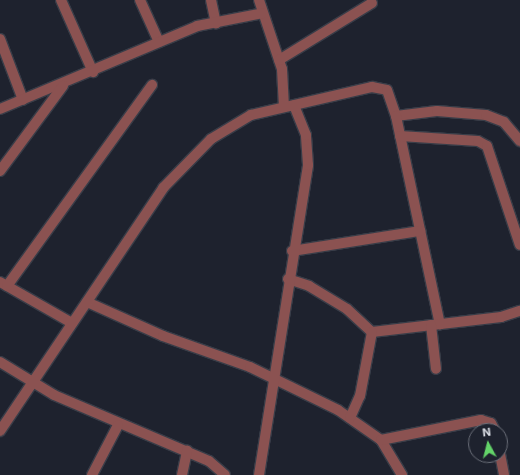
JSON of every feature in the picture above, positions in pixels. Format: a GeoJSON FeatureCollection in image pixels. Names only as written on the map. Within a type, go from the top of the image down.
{"type":"FeatureCollection","features":[{"type":"Feature","properties":{"kind":"street"},"geometry":{"type":"LineString","coordinates":[[61,0],[93,72]]}},
{"type":"Feature","properties":{"kind":"street"},"geometry":{"type":"LineString","coordinates":[[140,0],[159,42]]}},
{"type":"Feature","properties":{"kind":"street"},"geometry":{"type":"LineString","coordinates":[[211,0],[216,23]]}},
{"type":"Feature","properties":{"kind":"street"},"geometry":{"type":"LineString","coordinates":[[259,0],[278,60],[284,107]]}},
{"type":"Feature","properties":{"kind":"street"},"geometry":{"type":"LineString","coordinates":[[278,60],[372,3]]}},
{"type":"Feature","properties":{"kind":"street"},"geometry":{"type":"LineString","coordinates":[[0,109],[63,86],[197,26],[263,13]]}},
{"type":"Feature","properties":{"kind":"street"},"geometry":{"type":"LineString","coordinates":[[0,39],[23,100]]}},
{"type":"Feature","properties":{"kind":"street"},"geometry":{"type":"LineString","coordinates":[[72,323],[4,284],[152,85]]}},
{"type":"Feature","properties":{"kind":"street"},"geometry":{"type":"LineString","coordinates":[[0,171],[63,86]]}},
{"type":"Feature","properties":{"kind":"street"},"geometry":{"type":"LineString","coordinates":[[0,431],[163,188],[211,139],[251,115],[372,87],[387,90],[396,116],[420,231],[435,325],[436,368]]}},
{"type":"Feature","properties":{"kind":"street"},"geometry":{"type":"LineString","coordinates":[[259,475],[292,251],[308,155],[306,135],[294,105]]}},
{"type":"Feature","properties":{"kind":"street"},"geometry":{"type":"LineString","coordinates":[[396,116],[437,111],[486,115],[504,122],[520,141]]}},
{"type":"Feature","properties":{"kind":"street"},"geometry":{"type":"LineString","coordinates":[[400,136],[478,141],[487,146],[520,245]]}},
{"type":"Feature","properties":{"kind":"street"},"geometry":{"type":"LineString","coordinates":[[292,251],[420,231]]}},
{"type":"Feature","properties":{"kind":"street"},"geometry":{"type":"LineString","coordinates":[[288,279],[309,286],[347,309],[372,332],[501,317],[520,311]]}},
{"type":"Feature","properties":{"kind":"street"},"geometry":{"type":"LineString","coordinates":[[87,302],[149,331],[274,377],[350,418],[381,440],[402,475]]}},
{"type":"Feature","properties":{"kind":"street"},"geometry":{"type":"LineString","coordinates":[[350,418],[360,396],[372,332]]}},
{"type":"Feature","properties":{"kind":"street"},"geometry":{"type":"LineString","coordinates":[[0,362],[118,425],[187,451],[209,461],[225,475]]}},
{"type":"Feature","properties":{"kind":"street"},"geometry":{"type":"LineString","coordinates":[[381,440],[481,420],[491,423]]}},
{"type":"Feature","properties":{"kind":"street"},"geometry":{"type":"LineString","coordinates":[[92,475],[118,425]]}},
{"type":"Feature","properties":{"kind":"street"},"geometry":{"type":"LineString","coordinates":[[182,475],[187,451]]}},
{"type":"Feature","properties":{"kind":"street"},"geometry":{"type":"LineString","coordinates":[[502,463],[504,475]]}}]}
